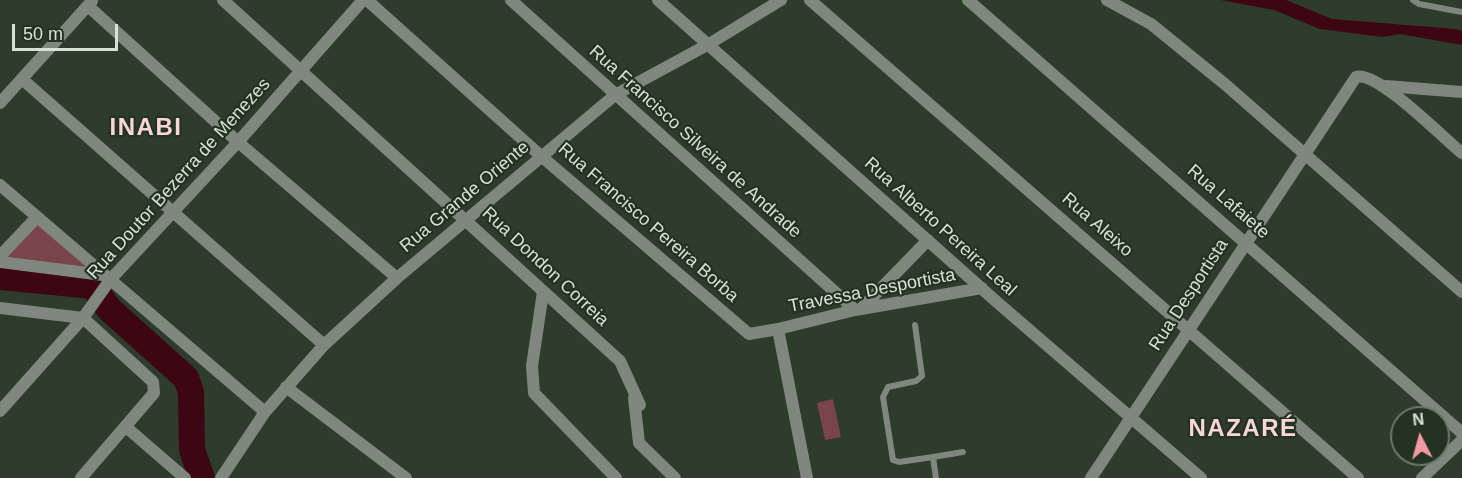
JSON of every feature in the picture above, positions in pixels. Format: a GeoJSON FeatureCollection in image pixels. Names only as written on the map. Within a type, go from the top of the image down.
{"type":"FeatureCollection","features":[{"type":"Feature","properties":{"kind":"street","name":"Rua Dondon Correia"},"geometry":{"type":"LineString","coordinates":[[223,0],[467,219],[543,292],[620,361],[637,401],[639,443],[675,478]]}},
{"type":"Feature","properties":{"kind":"street","name":"Rua Doutor Bezerra de Menezes"},"geometry":{"type":"LineString","coordinates":[[0,411],[83,318],[103,286],[238,142],[365,0]]}},
{"type":"Feature","properties":{"kind":"street","name":"Rua Francisco Pereira Borba"},"geometry":{"type":"LineString","coordinates":[[365,0],[541,156],[749,334],[778,329]]}},
{"type":"Feature","properties":{"kind":"street","name":"Rua Francisco Silveira de Andrade"},"geometry":{"type":"LineString","coordinates":[[511,0],[858,309]]}},
{"type":"Feature","properties":{"kind":"street","name":"Rua Alberto Pereira Leal"},"geometry":{"type":"LineString","coordinates":[[658,0],[982,288],[995,306],[1131,417],[1201,478]]}},
{"type":"Feature","properties":{"kind":"street","name":"Rua Grande Oriente"},"geometry":{"type":"LineString","coordinates":[[221,478],[265,412],[286,387],[324,345],[397,278],[615,95],[709,44],[781,0]]}},
{"type":"Feature","properties":{"kind":"street","name":"Rua Aleixo"},"geometry":{"type":"LineString","coordinates":[[810,0],[1358,478]]}},
{"type":"Feature","properties":{"kind":"street","name":"Rua Lafaiete"},"geometry":{"type":"LineString","coordinates":[[968,0],[1462,434]]}},
{"type":"Feature","properties":{"kind":"street"},"geometry":{"type":"LineString","coordinates":[[1107,0],[1151,24],[1304,153],[1462,292]]}},
{"type":"Feature","properties":{"kind":"street"},"geometry":{"type":"LineString","coordinates":[[0,103],[90,3],[238,142],[397,278]]}},
{"type":"Feature","properties":{"kind":"street","name":"Rua Desportista"},"geometry":{"type":"LineString","coordinates":[[1090,478],[1352,80],[1361,75],[1386,86]]}},
{"type":"Feature","properties":{"kind":"street"},"geometry":{"type":"LineString","coordinates":[[22,79],[324,345]]}},
{"type":"Feature","properties":{"kind":"street"},"geometry":{"type":"LineString","coordinates":[[1386,86],[1462,92]]}},
{"type":"Feature","properties":{"kind":"street"},"geometry":{"type":"LineString","coordinates":[[1386,86],[1462,153]]}},
{"type":"Feature","properties":{"kind":"street"},"geometry":{"type":"LineString","coordinates":[[0,184],[103,286],[265,412]]}},
{"type":"Feature","properties":{"kind":"street"},"geometry":{"type":"LineString","coordinates":[[0,256],[36,218]]}},
{"type":"Feature","properties":{"kind":"street"},"geometry":{"type":"LineString","coordinates":[[858,309],[928,240]]}},
{"type":"Feature","properties":{"kind":"street"},"geometry":{"type":"LineString","coordinates":[[0,262],[103,286]]}},
{"type":"Feature","properties":{"kind":"street","name":"Travessa Desportista"},"geometry":{"type":"LineString","coordinates":[[807,478],[778,329],[858,309],[982,288]]}},
{"type":"Feature","properties":{"kind":"street"},"geometry":{"type":"LineString","coordinates":[[543,292],[532,366],[534,393],[616,478]]}},
{"type":"Feature","properties":{"kind":"street"},"geometry":{"type":"LineString","coordinates":[[0,308],[83,318],[150,378],[154,386],[154,393],[81,478]]}},
{"type":"Feature","properties":{"kind":"street"},"geometry":{"type":"LineString","coordinates":[[286,387],[406,478]]}},
{"type":"Feature","properties":{"kind":"street"},"geometry":{"type":"LineString","coordinates":[[126,427],[185,478]]}},
{"type":"Feature","properties":{"kind":"street"},"geometry":{"type":"LineString","coordinates":[[1422,478],[1462,440]]}},
{"type":"Feature","properties":{"kind":"lane"},"geometry":{"type":"LineString","coordinates":[[1413,0],[1419,4],[1462,12]]}},
{"type":"Feature","properties":{"kind":"lane"},"geometry":{"type":"LineString","coordinates":[[915,325],[922,376],[916,381],[888,387],[883,397],[893,460],[899,462],[963,452]]}},
{"type":"Feature","properties":{"kind":"lane"},"geometry":{"type":"LineString","coordinates":[[933,457],[936,478]]}},
{"type":"Feature","properties":{"kind":"shaded area"},"geometry":{"type":"Polygon","coordinates":[[[1221,0],[1286,0],[1332,19],[1455,29],[1462,31],[1462,45],[1400,34],[1383,37],[1320,29],[1274,10],[1221,0]]]}},
{"type":"Feature","properties":{"kind":"shaded area"},"geometry":{"type":"Polygon","coordinates":[[[36,218],[104,275],[0,262],[36,218]]]}},
{"type":"Feature","properties":{"kind":"shaded area"},"geometry":{"type":"Polygon","coordinates":[[[833,399],[841,437],[825,440],[817,403],[833,399]]]}},
{"type":"Feature","properties":{"kind":"waterway"},"geometry":{"type":"LineString","coordinates":[[0,277],[93,286],[109,309],[186,378],[191,392],[192,450],[202,478]]}},
{"type":"Feature","properties":{"kind":"district","name":"INABI"},"geometry":{"type":"Point","coordinates":[146,128]}},
{"type":"Feature","properties":{"kind":"district","name":"NAZARÉ"},"geometry":{"type":"Point","coordinates":[1243,429]}}]}
